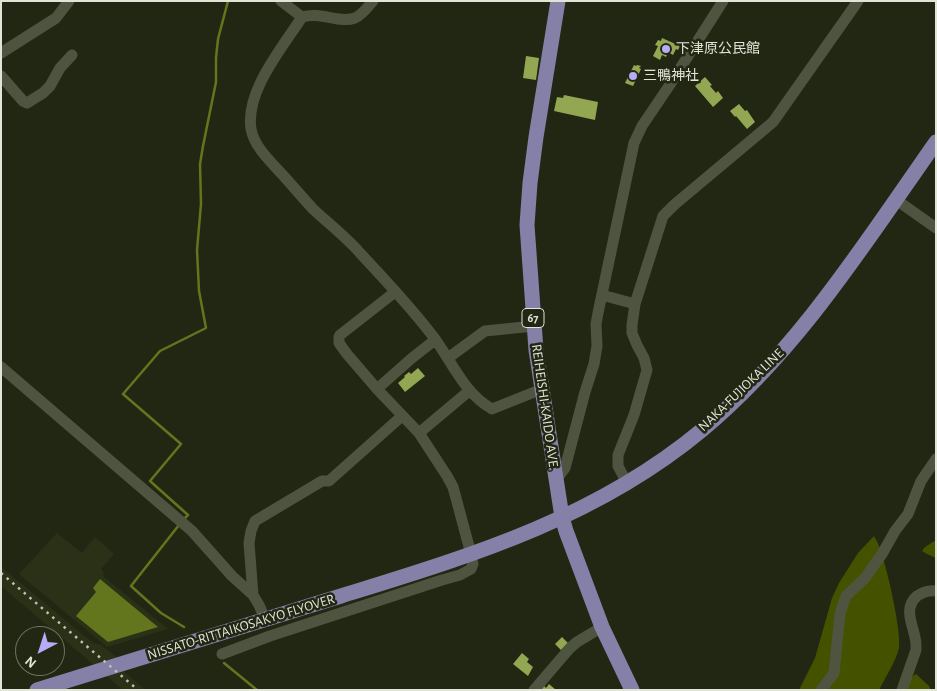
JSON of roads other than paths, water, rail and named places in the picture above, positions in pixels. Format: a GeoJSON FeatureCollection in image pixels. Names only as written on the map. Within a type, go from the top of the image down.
{"type":"FeatureCollection","features":[{"type":"Feature","properties":{"kind":"main road","name":"REIHEISHI-KAIDO AVE."},"geometry":{"type":"LineString","coordinates":[[558,1],[536,137],[528,206],[527,241],[534,326],[562,518],[571,548],[602,627]]}},
{"type":"Feature","properties":{"kind":"main road","name":"NAKA-FUJIOKA LINE"},"geometry":{"type":"LineString","coordinates":[[445,563],[517,537],[591,504],[627,483],[701,431],[766,369],[813,314],[936,142]]}},
{"type":"Feature","properties":{"kind":"main road","name":"NISSATO-RITTAIKOSAKYO FLYOVER"},"geometry":{"type":"LineString","coordinates":[[37,690],[445,563]]}},
{"type":"Feature","properties":{"kind":"main road","name":"67"},"geometry":{"type":"LineString","coordinates":[[602,627],[632,690]]}},
{"type":"Feature","properties":{"kind":"street"},"geometry":{"type":"LineString","coordinates":[[1,53],[56,18],[69,1]]}},
{"type":"Feature","properties":{"kind":"street"},"geometry":{"type":"LineString","coordinates":[[281,1],[302,17],[314,15],[347,20],[360,15],[373,1]]}},
{"type":"Feature","properties":{"kind":"street"},"geometry":{"type":"LineString","coordinates":[[556,480],[565,468],[594,364],[597,346],[596,324],[634,143],[642,126],[670,86],[723,1]]}},
{"type":"Feature","properties":{"kind":"street"},"geometry":{"type":"LineString","coordinates":[[627,483],[618,466],[618,455],[634,414],[647,370],[644,358],[632,333],[632,325],[635,304],[663,216],[773,122],[858,1]]}},
{"type":"Feature","properties":{"kind":"street"},"geometry":{"type":"LineString","coordinates":[[302,17],[262,79],[253,103],[250,116],[251,130],[256,143],[314,209],[359,252],[417,316],[448,358],[469,391],[485,405],[492,409],[542,389]]}},
{"type":"Feature","properties":{"kind":"street"},"geometry":{"type":"LineString","coordinates":[[1,76],[27,104],[50,86],[60,68],[72,55]]}},
{"type":"Feature","properties":{"kind":"street"},"geometry":{"type":"LineString","coordinates":[[895,199],[936,228]]}},
{"type":"Feature","properties":{"kind":"street"},"geometry":{"type":"LineString","coordinates":[[222,654],[269,633],[460,575],[471,569],[473,564],[471,554],[453,487],[447,476],[418,434],[346,354],[340,343],[339,337],[395,292]]}},
{"type":"Feature","properties":{"kind":"street"},"geometry":{"type":"LineString","coordinates":[[602,295],[635,304]]}},
{"type":"Feature","properties":{"kind":"street"},"geometry":{"type":"LineString","coordinates":[[448,358],[486,331],[534,326]]}},
{"type":"Feature","properties":{"kind":"street"},"geometry":{"type":"LineString","coordinates":[[377,390],[435,340]]}},
{"type":"Feature","properties":{"kind":"street"},"geometry":{"type":"LineString","coordinates":[[1,367],[192,531],[232,576],[253,595],[260,605],[262,612]]}},
{"type":"Feature","properties":{"kind":"street"},"geometry":{"type":"LineString","coordinates":[[418,434],[469,391]]}},
{"type":"Feature","properties":{"kind":"street"},"geometry":{"type":"LineString","coordinates":[[253,595],[249,542],[255,521],[322,480],[329,482],[402,416]]}},
{"type":"Feature","properties":{"kind":"street"},"geometry":{"type":"LineString","coordinates":[[821,690],[834,673],[840,614],[846,596],[865,578],[882,554],[895,531],[908,514],[921,481],[936,459]]}},
{"type":"Feature","properties":{"kind":"street"},"geometry":{"type":"LineString","coordinates":[[902,690],[916,650],[909,614],[910,606],[920,594],[930,590],[936,591]]}},
{"type":"Feature","properties":{"kind":"street"},"geometry":{"type":"LineString","coordinates":[[534,690],[570,648],[602,627]]}},
{"type":"Feature","properties":{"kind":"waterway"},"geometry":{"type":"LineString","coordinates":[[184,519],[188,515],[150,481],[181,444],[123,394],[160,351],[206,328],[199,291],[197,250],[201,204],[200,164],[216,82],[218,39],[228,1]]}},
{"type":"Feature","properties":{"kind":"waterway"},"geometry":{"type":"LineString","coordinates":[[179,525],[131,586],[161,613],[184,627]]}},
{"type":"Feature","properties":{"kind":"waterway"},"geometry":{"type":"LineString","coordinates":[[224,663],[257,690]]}},
{"type":"Feature","properties":{"kind":"railway"},"geometry":{"type":"LineString","coordinates":[[1,573],[138,690]]}},
{"type":"Feature","properties":{"kind":"place","name":"下津原公民館"},"geometry":{"type":"Point","coordinates":[666,49]}},
{"type":"Feature","properties":{"kind":"place","name":"三鴨神社"},"geometry":{"type":"Point","coordinates":[633,76]}}]}
